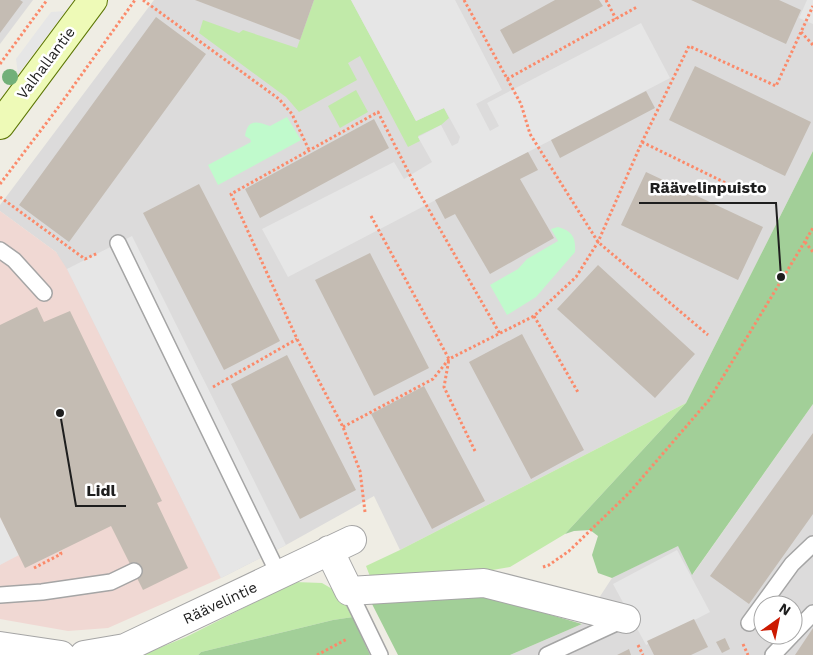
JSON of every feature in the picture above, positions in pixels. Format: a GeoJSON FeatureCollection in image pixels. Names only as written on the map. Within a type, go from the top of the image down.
{"type":"FeatureCollection","features":[{"type":"Feature","properties":{"kind":"street","name":"Valhallantie"},"geometry":{"type":"LineString","coordinates":[[0,125],[93,0]]}},
{"type":"Feature","properties":{"kind":"street","name":"Räävelintie"},"geometry":{"type":"LineString","coordinates":[[84,655],[125,648],[341,545]]}},
{"type":"Feature","properties":{"kind":"street"},"geometry":{"type":"LineString","coordinates":[[341,545],[349,591],[484,583],[626,619]]}},
{"type":"Feature","properties":{"kind":"street"},"geometry":{"type":"LineString","coordinates":[[0,646],[61,655]]}},
{"type":"Feature","properties":{"kind":"lane"},"geometry":{"type":"LineString","coordinates":[[118,243],[279,575]]}},
{"type":"Feature","properties":{"kind":"lane"},"geometry":{"type":"LineString","coordinates":[[0,250],[14,260],[44,293]]}},
{"type":"Feature","properties":{"kind":"lane"},"geometry":{"type":"LineString","coordinates":[[749,623],[792,564],[813,544]]}},
{"type":"Feature","properties":{"kind":"lane"},"geometry":{"type":"LineString","coordinates":[[0,595],[42,592],[111,582],[134,571]]}},
{"type":"Feature","properties":{"kind":"lane"},"geometry":{"type":"LineString","coordinates":[[349,591],[380,655]]}},
{"type":"Feature","properties":{"kind":"lane"},"geometry":{"type":"LineString","coordinates":[[803,624],[813,613]]}},
{"type":"Feature","properties":{"kind":"lane"},"geometry":{"type":"LineString","coordinates":[[547,655],[626,619]]}},
{"type":"Feature","properties":{"kind":"lane"},"geometry":{"type":"LineString","coordinates":[[774,655],[784,645]]}},
{"type":"Feature","properties":{"kind":"path"},"geometry":{"type":"LineString","coordinates":[[0,64],[47,0]]}},
{"type":"Feature","properties":{"kind":"path"},"geometry":{"type":"LineString","coordinates":[[0,184],[57,109],[135,0]]}},
{"type":"Feature","properties":{"kind":"path"},"geometry":{"type":"LineString","coordinates":[[143,0],[279,99],[292,114],[309,150]]}},
{"type":"Feature","properties":{"kind":"path"},"geometry":{"type":"LineString","coordinates":[[465,0],[521,104],[530,134],[598,242],[708,334]]}},
{"type":"Feature","properties":{"kind":"path"},"geometry":{"type":"LineString","coordinates":[[606,0],[616,19]]}},
{"type":"Feature","properties":{"kind":"path"},"geometry":{"type":"LineString","coordinates":[[343,427],[433,379],[449,359],[534,316],[576,277],[598,242],[642,142],[689,46],[776,86],[813,6]]}},
{"type":"Feature","properties":{"kind":"path"},"geometry":{"type":"LineString","coordinates":[[507,79],[637,7]]}},
{"type":"Feature","properties":{"kind":"path"},"geometry":{"type":"LineString","coordinates":[[801,32],[813,45]]}},
{"type":"Feature","properties":{"kind":"path"},"geometry":{"type":"LineString","coordinates":[[341,545],[374,529],[364,511],[360,471],[343,427],[297,339],[230,194],[378,112],[417,189],[500,334]]}},
{"type":"Feature","properties":{"kind":"path"},"geometry":{"type":"LineString","coordinates":[[642,142],[732,186]]}},
{"type":"Feature","properties":{"kind":"path"},"geometry":{"type":"LineString","coordinates":[[0,197],[85,259],[118,243]]}},
{"type":"Feature","properties":{"kind":"path"},"geometry":{"type":"LineString","coordinates":[[371,216],[449,359],[444,387],[475,451]]}},
{"type":"Feature","properties":{"kind":"path"},"geometry":{"type":"LineString","coordinates":[[541,568],[549,565],[569,551],[629,494],[709,400],[813,228]]}},
{"type":"Feature","properties":{"kind":"path"},"geometry":{"type":"LineString","coordinates":[[805,242],[813,252]]}},
{"type":"Feature","properties":{"kind":"path"},"geometry":{"type":"LineString","coordinates":[[534,316],[579,394]]}},
{"type":"Feature","properties":{"kind":"path"},"geometry":{"type":"LineString","coordinates":[[193,398],[297,339]]}},
{"type":"Feature","properties":{"kind":"path"},"geometry":{"type":"LineString","coordinates":[[54,558],[62,554],[60,551]]}},
{"type":"Feature","properties":{"kind":"path"},"geometry":{"type":"LineString","coordinates":[[317,655],[367,628]]}},
{"type":"Feature","properties":{"kind":"path"},"geometry":{"type":"LineString","coordinates":[[638,645],[643,655]]}},
{"type":"Feature","properties":{"kind":"shaded area"},"geometry":{"type":"Polygon","coordinates":[[[0,0],[33,0],[0,44],[0,0]]]}},
{"type":"Feature","properties":{"kind":"shaded area"},"geometry":{"type":"Polygon","coordinates":[[[154,0],[813,0],[813,151],[686,403],[400,550],[374,496],[286,545],[221,578],[56,252],[0,211],[0,205],[154,0]]]}},
{"type":"Feature","properties":{"kind":"shaded area"},"geometry":{"type":"Polygon","coordinates":[[[351,0],[455,0],[502,90],[476,104],[490,131],[499,126],[487,103],[641,23],[670,78],[288,277],[262,229],[394,162],[404,179],[432,162],[418,137],[441,125],[452,146],[458,143],[460,137],[444,108],[416,121],[351,0]]]}},
{"type":"Feature","properties":{"kind":"shaded area"},"geometry":{"type":"Polygon","coordinates":[[[807,0],[813,0],[813,24],[799,18],[807,0]]]}},
{"type":"Feature","properties":{"kind":"shaded area"},"geometry":{"type":"Polygon","coordinates":[[[66,11],[18,74],[16,59],[51,12],[66,11]]]}},
{"type":"Feature","properties":{"kind":"shaded area"},"geometry":{"type":"Polygon","coordinates":[[[0,211],[56,252],[67,269],[221,578],[108,628],[68,631],[0,619],[0,211]]]}},
{"type":"Feature","properties":{"kind":"shaded area"},"geometry":{"type":"Polygon","coordinates":[[[132,236],[286,545],[221,578],[67,269],[132,236]]]}},
{"type":"Feature","properties":{"kind":"shaded area"},"geometry":{"type":"Polygon","coordinates":[[[813,404],[813,655],[510,655],[582,624],[612,578],[678,545],[693,574],[813,404]]]}},
{"type":"Feature","properties":{"kind":"shaded area"},"geometry":{"type":"Polygon","coordinates":[[[0,517],[19,555],[0,565],[0,517]]]}},
{"type":"Feature","properties":{"kind":"shaded area"},"geometry":{"type":"Polygon","coordinates":[[[677,550],[710,612],[646,645],[613,584],[677,550]]]}},
{"type":"Feature","properties":{"kind":"green space"},"geometry":{"type":"Polygon","coordinates":[[[314,0],[351,0],[416,121],[444,108],[449,118],[441,125],[418,136],[420,141],[408,147],[360,56],[348,63],[357,80],[299,112],[286,97],[199,33],[203,20],[239,33],[243,30],[297,48],[314,0]]]}},
{"type":"Feature","properties":{"kind":"green space"},"geometry":{"type":"Polygon","coordinates":[[[356,90],[368,112],[340,128],[328,106],[356,90]]]}},
{"type":"Feature","properties":{"kind":"green space"},"geometry":{"type":"Polygon","coordinates":[[[287,117],[301,140],[218,185],[208,165],[251,142],[245,136],[248,126],[251,124],[257,123],[270,126],[287,117]]]}},
{"type":"Feature","properties":{"kind":"green space"},"geometry":{"type":"Polygon","coordinates":[[[813,151],[813,404],[692,575],[678,546],[612,578],[598,573],[592,555],[598,536],[590,530],[574,531],[565,534],[686,403],[813,151]]]}},
{"type":"Feature","properties":{"kind":"green space"},"geometry":{"type":"Polygon","coordinates":[[[558,227],[567,230],[572,235],[575,242],[575,252],[536,297],[507,315],[490,285],[518,269],[527,259],[558,241],[551,229],[558,227]]]}},
{"type":"Feature","properties":{"kind":"green space"},"geometry":{"type":"Polygon","coordinates":[[[686,403],[565,534],[510,567],[428,581],[371,579],[366,566],[686,403]]]}},
{"type":"Feature","properties":{"kind":"green space"},"geometry":{"type":"Polygon","coordinates":[[[295,582],[322,583],[339,593],[353,617],[333,620],[201,652],[198,655],[142,655],[186,637],[295,582]]]}},
{"type":"Feature","properties":{"kind":"green space"},"geometry":{"type":"Polygon","coordinates":[[[440,592],[479,594],[582,624],[510,655],[398,655],[372,604],[440,592]]]}},
{"type":"Feature","properties":{"kind":"green space"},"geometry":{"type":"Polygon","coordinates":[[[353,617],[370,655],[198,655],[201,652],[333,620],[353,617]]]}},
{"type":"Feature","properties":{"kind":"building"},"geometry":{"type":"Polygon","coordinates":[[[0,0],[20,0],[23,2],[0,33],[0,0]]]}},
{"type":"Feature","properties":{"kind":"building"},"geometry":{"type":"Polygon","coordinates":[[[195,0],[314,0],[300,40],[195,0]]]}},
{"type":"Feature","properties":{"kind":"building"},"geometry":{"type":"Polygon","coordinates":[[[555,0],[599,0],[603,6],[513,54],[500,30],[555,0]]]}},
{"type":"Feature","properties":{"kind":"building"},"geometry":{"type":"Polygon","coordinates":[[[691,0],[779,0],[801,10],[786,44],[691,0]]]}},
{"type":"Feature","properties":{"kind":"building"},"geometry":{"type":"Polygon","coordinates":[[[156,17],[206,54],[69,242],[19,205],[156,17]]]}},
{"type":"Feature","properties":{"kind":"building"},"geometry":{"type":"Polygon","coordinates":[[[695,66],[811,122],[785,176],[669,120],[695,66]]]}},
{"type":"Feature","properties":{"kind":"building"},"geometry":{"type":"Polygon","coordinates":[[[646,91],[655,108],[560,158],[551,140],[646,91]]]}},
{"type":"Feature","properties":{"kind":"building"},"geometry":{"type":"Polygon","coordinates":[[[374,119],[389,148],[260,218],[245,189],[374,119]]]}},
{"type":"Feature","properties":{"kind":"building"},"geometry":{"type":"Polygon","coordinates":[[[528,152],[538,170],[520,179],[554,238],[490,274],[455,214],[445,219],[435,200],[528,152]]]}},
{"type":"Feature","properties":{"kind":"building"},"geometry":{"type":"Polygon","coordinates":[[[646,172],[763,227],[738,280],[621,225],[646,172]]]}},
{"type":"Feature","properties":{"kind":"building"},"geometry":{"type":"Polygon","coordinates":[[[199,184],[280,341],[224,370],[143,213],[199,184]]]}},
{"type":"Feature","properties":{"kind":"building"},"geometry":{"type":"Polygon","coordinates":[[[370,253],[429,368],[374,396],[315,280],[370,253]]]}},
{"type":"Feature","properties":{"kind":"building"},"geometry":{"type":"Polygon","coordinates":[[[598,265],[695,354],[655,398],[557,309],[598,265]]]}},
{"type":"Feature","properties":{"kind":"building"},"geometry":{"type":"Polygon","coordinates":[[[37,307],[44,322],[70,311],[162,501],[157,503],[188,568],[143,590],[111,526],[25,568],[0,517],[0,325],[37,307]]]}},
{"type":"Feature","properties":{"kind":"building"},"geometry":{"type":"Polygon","coordinates":[[[522,334],[584,450],[531,479],[469,362],[522,334]]]}},
{"type":"Feature","properties":{"kind":"building"},"geometry":{"type":"Polygon","coordinates":[[[287,355],[356,490],[300,519],[231,384],[287,355]]]}},
{"type":"Feature","properties":{"kind":"building"},"geometry":{"type":"Polygon","coordinates":[[[424,386],[485,501],[432,529],[371,414],[424,386]]]}},
{"type":"Feature","properties":{"kind":"building"},"geometry":{"type":"Polygon","coordinates":[[[813,433],[813,514],[755,595],[753,595],[749,604],[710,576],[813,433]]]}},
{"type":"Feature","properties":{"kind":"building"},"geometry":{"type":"Polygon","coordinates":[[[694,619],[708,647],[691,655],[654,655],[647,641],[694,619]]]}},
{"type":"Feature","properties":{"kind":"building"},"geometry":{"type":"Polygon","coordinates":[[[813,628],[813,655],[795,655],[813,628]]]}},
{"type":"Feature","properties":{"kind":"building"},"geometry":{"type":"Polygon","coordinates":[[[725,638],[730,649],[722,653],[716,642],[725,638]]]}},
{"type":"Feature","properties":{"kind":"building"},"geometry":{"type":"Polygon","coordinates":[[[629,649],[631,655],[617,655],[629,649]]]}},
{"type":"Feature","properties":{"kind":"place","name":"Räävelinpuisto"},"geometry":{"type":"Point","coordinates":[781,277]}},
{"type":"Feature","properties":{"kind":"place","name":"Lidl"},"geometry":{"type":"Point","coordinates":[60,413]}}]}
